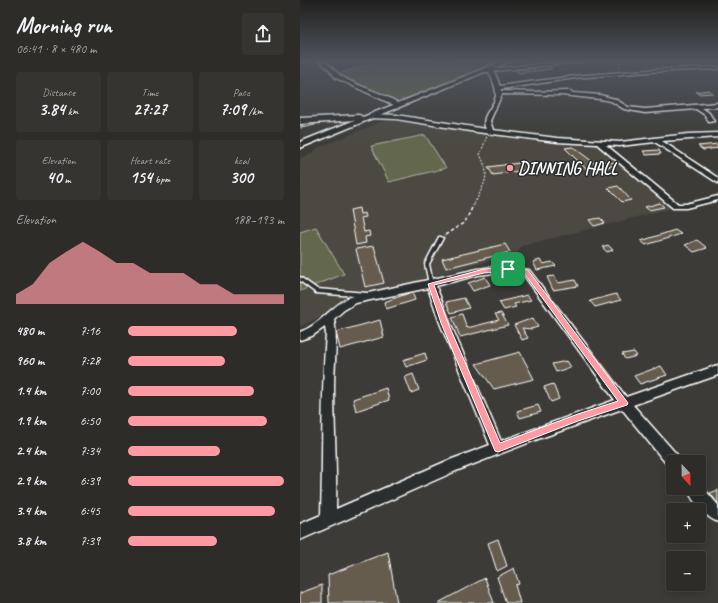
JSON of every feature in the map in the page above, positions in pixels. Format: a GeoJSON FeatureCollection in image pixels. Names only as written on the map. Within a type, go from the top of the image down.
{"type":"FeatureCollection","features":[{"type":"Feature","properties":{"kind":"street"},"geometry":{"type":"LineString","coordinates":[[364,89],[398,105]]}},
{"type":"Feature","properties":{"kind":"street"},"geometry":{"type":"LineString","coordinates":[[300,145],[437,89]]}},
{"type":"Feature","properties":{"kind":"street"},"geometry":{"type":"LineString","coordinates":[[498,90],[503,89]]}},
{"type":"Feature","properties":{"kind":"street"},"geometry":{"type":"LineString","coordinates":[[498,90],[550,96],[597,90]]}},
{"type":"Feature","properties":{"kind":"street"},"geometry":{"type":"LineString","coordinates":[[489,133],[486,123],[487,116],[495,107],[498,90]]}},
{"type":"Feature","properties":{"kind":"street"},"geometry":{"type":"LineString","coordinates":[[564,94],[606,98],[621,104],[626,108],[645,111],[718,106]]}},
{"type":"Feature","properties":{"kind":"street"},"geometry":{"type":"LineString","coordinates":[[697,107],[707,114],[711,121]]}},
{"type":"Feature","properties":{"kind":"street"},"geometry":{"type":"LineString","coordinates":[[300,121],[371,116],[396,117],[489,133],[557,140],[620,144],[718,135]]}},
{"type":"Feature","properties":{"kind":"street"},"geometry":{"type":"LineString","coordinates":[[658,141],[718,181]]}},
{"type":"Feature","properties":{"kind":"street"},"geometry":{"type":"LineString","coordinates":[[598,142],[676,206],[686,206],[718,198]]}},
{"type":"Feature","properties":{"kind":"street"},"geometry":{"type":"LineString","coordinates":[[300,336],[329,319],[345,303],[372,295],[431,284],[491,270],[508,269],[526,272],[624,403],[668,455]]}},
{"type":"Feature","properties":{"kind":"street"},"geometry":{"type":"LineString","coordinates":[[431,284],[445,323],[498,448]]}},
{"type":"Feature","properties":{"kind":"street"},"geometry":{"type":"LineString","coordinates":[[328,520],[330,460],[328,385],[331,334],[329,319]]}},
{"type":"Feature","properties":{"kind":"street"},"geometry":{"type":"LineString","coordinates":[[300,532],[445,469],[498,448],[578,418],[718,370]]}},
{"type":"Feature","properties":{"kind":"street"},"geometry":{"type":"LineString","coordinates":[[699,495],[707,505],[718,515]]}},
{"type":"Feature","properties":{"kind":"lane"},"geometry":{"type":"LineString","coordinates":[[431,284],[427,264],[441,238]]}},
{"type":"Feature","properties":{"kind":"lane"},"geometry":{"type":"LineString","coordinates":[[300,280],[316,291],[372,295]]}},
{"type":"Feature","properties":{"kind":"path"},"geometry":{"type":"LineString","coordinates":[[441,238],[465,222],[485,183],[487,178],[486,166],[480,155],[489,133]]}},
{"type":"Feature","properties":{"kind":"shaded area"},"geometry":{"type":"Polygon","coordinates":[[[386,120],[555,144],[603,146],[673,208],[521,246],[517,253],[439,275],[328,312],[300,327],[300,158],[313,153],[317,148],[386,120]]]}},
{"type":"Feature","properties":{"kind":"green space"},"geometry":{"type":"Polygon","coordinates":[[[365,89],[432,89],[398,103],[365,89]]]}},
{"type":"Feature","properties":{"kind":"green space"},"geometry":{"type":"Polygon","coordinates":[[[425,135],[446,168],[389,182],[371,146],[425,135]]]}},
{"type":"Feature","properties":{"kind":"green space"},"geometry":{"type":"Polygon","coordinates":[[[316,227],[344,274],[300,291],[300,232],[316,227]]]}},
{"type":"Feature","properties":{"kind":"building"},"geometry":{"type":"Polygon","coordinates":[[[709,90],[713,93],[698,94],[696,92],[709,90]]]}},
{"type":"Feature","properties":{"kind":"building"},"geometry":{"type":"Polygon","coordinates":[[[316,122],[315,125],[301,128],[301,125],[316,122]]]}},
{"type":"Feature","properties":{"kind":"building"},"geometry":{"type":"Polygon","coordinates":[[[718,144],[718,148],[703,150],[698,146],[718,144]]]}},
{"type":"Feature","properties":{"kind":"building"},"geometry":{"type":"Polygon","coordinates":[[[573,147],[593,162],[597,167],[586,169],[565,148],[573,147]]]}},
{"type":"Feature","properties":{"kind":"building"},"geometry":{"type":"Polygon","coordinates":[[[659,150],[661,154],[646,155],[643,151],[659,150]]]}},
{"type":"Feature","properties":{"kind":"building"},"geometry":{"type":"Polygon","coordinates":[[[604,161],[607,164],[613,162],[616,165],[603,168],[597,162],[604,161]]]}},
{"type":"Feature","properties":{"kind":"building","name":"DINNING HALL"},"geometry":{"type":"Polygon","coordinates":[[[527,162],[532,169],[493,175],[488,167],[527,162]]]}},
{"type":"Feature","properties":{"kind":"building"},"geometry":{"type":"Polygon","coordinates":[[[618,186],[631,200],[622,202],[608,188],[618,186]]]}},
{"type":"Feature","properties":{"kind":"building"},"geometry":{"type":"Polygon","coordinates":[[[660,203],[664,207],[649,210],[645,207],[660,203]]]}},
{"type":"Feature","properties":{"kind":"building"},"geometry":{"type":"Polygon","coordinates":[[[359,208],[360,214],[365,213],[366,217],[361,218],[364,232],[369,231],[370,236],[365,237],[366,243],[356,245],[350,210],[359,208]]]}},
{"type":"Feature","properties":{"kind":"building"},"geometry":{"type":"Polygon","coordinates":[[[600,218],[605,223],[594,226],[589,220],[600,218]]]}},
{"type":"Feature","properties":{"kind":"building"},"geometry":{"type":"Polygon","coordinates":[[[675,230],[681,234],[646,245],[641,241],[675,230]]]}},
{"type":"Feature","properties":{"kind":"building"},"geometry":{"type":"Polygon","coordinates":[[[697,240],[707,248],[694,252],[685,245],[697,240]]]}},
{"type":"Feature","properties":{"kind":"building"},"geometry":{"type":"Polygon","coordinates":[[[505,244],[510,252],[446,268],[442,259],[505,244]]]}},
{"type":"Feature","properties":{"kind":"building"},"geometry":{"type":"Polygon","coordinates":[[[608,245],[613,250],[607,252],[602,247],[608,245]]]}},
{"type":"Feature","properties":{"kind":"building"},"geometry":{"type":"Polygon","coordinates":[[[374,246],[384,283],[365,287],[356,249],[374,246]]]}},
{"type":"Feature","properties":{"kind":"building"},"geometry":{"type":"Polygon","coordinates":[[[540,260],[543,264],[552,262],[556,266],[537,270],[533,262],[540,260]]]}},
{"type":"Feature","properties":{"kind":"building"},"geometry":{"type":"Polygon","coordinates":[[[554,276],[558,283],[575,280],[578,286],[553,290],[547,277],[554,276]]]}},
{"type":"Feature","properties":{"kind":"building"},"geometry":{"type":"Polygon","coordinates":[[[485,277],[490,285],[473,291],[468,283],[485,277]]]}},
{"type":"Feature","properties":{"kind":"building"},"geometry":{"type":"Polygon","coordinates":[[[412,292],[415,300],[386,309],[384,302],[412,292]]]}},
{"type":"Feature","properties":{"kind":"building"},"geometry":{"type":"Polygon","coordinates":[[[616,294],[621,300],[595,307],[590,301],[616,294]]]}},
{"type":"Feature","properties":{"kind":"building"},"geometry":{"type":"Polygon","coordinates":[[[527,295],[531,300],[514,304],[516,307],[504,310],[499,302],[527,295]]]}},
{"type":"Feature","properties":{"kind":"building"},"geometry":{"type":"Polygon","coordinates":[[[464,298],[469,308],[451,313],[446,302],[464,298]]]}},
{"type":"Feature","properties":{"kind":"building"},"geometry":{"type":"Polygon","coordinates":[[[501,313],[508,325],[460,337],[452,317],[462,314],[467,328],[499,320],[495,314],[501,313]]]}},
{"type":"Feature","properties":{"kind":"building"},"geometry":{"type":"Polygon","coordinates":[[[533,318],[538,327],[531,329],[522,328],[528,338],[522,340],[514,325],[533,318]]]}},
{"type":"Feature","properties":{"kind":"building"},"geometry":{"type":"Polygon","coordinates":[[[380,320],[384,337],[340,349],[336,332],[380,320]]]}},
{"type":"Feature","properties":{"kind":"building"},"geometry":{"type":"Polygon","coordinates":[[[520,352],[534,379],[494,389],[476,364],[520,352]]]}},
{"type":"Feature","properties":{"kind":"building"},"geometry":{"type":"Polygon","coordinates":[[[634,352],[637,356],[625,359],[622,354],[634,352]]]}},
{"type":"Feature","properties":{"kind":"building"},"geometry":{"type":"Polygon","coordinates":[[[425,353],[427,360],[406,367],[403,360],[425,353]]]}},
{"type":"Feature","properties":{"kind":"building"},"geometry":{"type":"Polygon","coordinates":[[[567,361],[571,367],[556,372],[552,364],[567,361]]]}},
{"type":"Feature","properties":{"kind":"building"},"geometry":{"type":"Polygon","coordinates":[[[661,366],[667,375],[640,384],[634,376],[661,366]]]}},
{"type":"Feature","properties":{"kind":"building"},"geometry":{"type":"Polygon","coordinates":[[[413,374],[419,390],[411,393],[405,377],[413,374]]]}},
{"type":"Feature","properties":{"kind":"building"},"geometry":{"type":"Polygon","coordinates":[[[553,384],[559,399],[551,402],[544,387],[553,384]]]}},
{"type":"Feature","properties":{"kind":"building"},"geometry":{"type":"Polygon","coordinates":[[[386,388],[389,400],[356,411],[353,399],[386,388]]]}},
{"type":"Feature","properties":{"kind":"building"},"geometry":{"type":"Polygon","coordinates":[[[538,405],[541,412],[520,418],[517,411],[538,405]]]}},
{"type":"Feature","properties":{"kind":"building"},"geometry":{"type":"Polygon","coordinates":[[[718,490],[718,504],[710,493],[718,490]]]}},
{"type":"Feature","properties":{"kind":"building"},"geometry":{"type":"Polygon","coordinates":[[[498,539],[507,566],[497,571],[488,543],[498,539]]]}},
{"type":"Feature","properties":{"kind":"building"},"geometry":{"type":"Polygon","coordinates":[[[388,552],[397,603],[329,603],[328,575],[388,552]]]}},
{"type":"Feature","properties":{"kind":"building"},"geometry":{"type":"Polygon","coordinates":[[[514,568],[519,584],[515,585],[520,603],[506,603],[497,577],[514,568]]]}},
{"type":"Feature","properties":{"kind":"building"},"geometry":{"type":"Polygon","coordinates":[[[485,578],[494,603],[438,603],[485,578]]]}},
{"type":"Feature","properties":{"kind":"building"},"geometry":{"type":"Polygon","coordinates":[[[322,585],[322,603],[300,603],[300,593],[322,585]]]}},
{"type":"Feature","properties":{"kind":"place","name":"DINNING HALL"},"geometry":{"type":"Point","coordinates":[510,168]}},
{"type":"Feature","properties":{"kind":"route"},"geometry":{"type":"LineString","coordinates":[[508,269],[526,272],[535,282],[551,306],[624,403],[578,418],[498,448],[466,369],[445,323],[431,284],[484,271],[508,269]]}}]}
